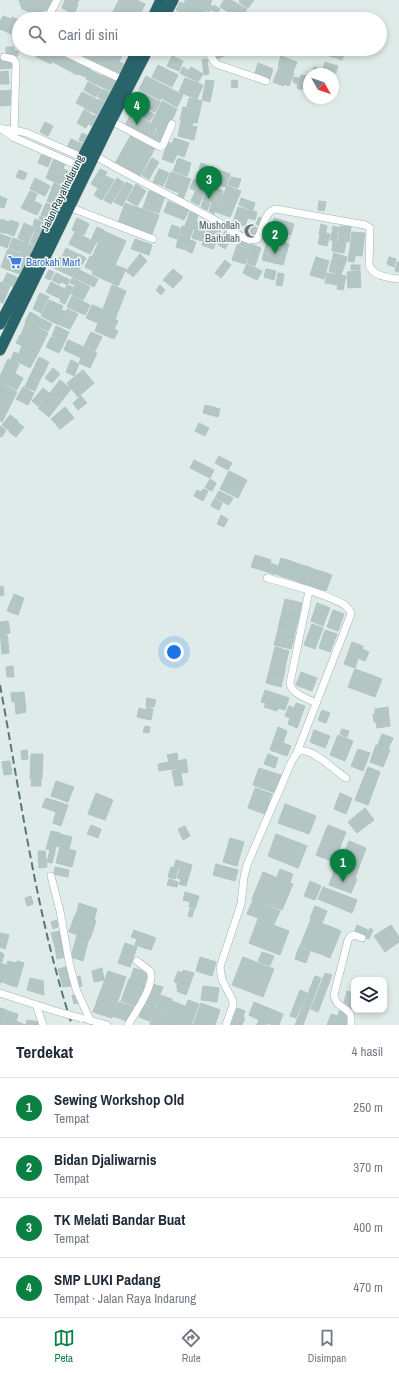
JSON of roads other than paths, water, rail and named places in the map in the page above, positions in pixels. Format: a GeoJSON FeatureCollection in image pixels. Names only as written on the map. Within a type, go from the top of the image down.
{"type":"FeatureCollection","features":[{"type":"Feature","properties":{"kind":"highway"},"geometry":{"type":"LineString","coordinates":[[155,12],[161,0]]}},
{"type":"Feature","properties":{"kind":"highway"},"geometry":{"type":"LineString","coordinates":[[167,12],[173,0]]}},
{"type":"Feature","properties":{"kind":"highway","name":"Jalan Raya Indarung"},"geometry":{"type":"LineString","coordinates":[[0,324],[18,300],[69,207],[87,160],[135,56]]}},
{"type":"Feature","properties":{"kind":"highway","name":"Jalan Raya Indarung"},"geometry":{"type":"LineString","coordinates":[[0,350],[18,300],[38,252],[87,160],[111,121],[144,56]]}},
{"type":"Feature","properties":{"kind":"street"},"geometry":{"type":"LineString","coordinates":[[51,12],[57,0]]}},
{"type":"Feature","properties":{"kind":"street"},"geometry":{"type":"LineString","coordinates":[[73,56],[123,80]]}},
{"type":"Feature","properties":{"kind":"street"},"geometry":{"type":"LineString","coordinates":[[211,56],[216,64],[266,81]]}},
{"type":"Feature","properties":{"kind":"street"},"geometry":{"type":"LineString","coordinates":[[4,57],[14,60],[16,63],[14,133]]}},
{"type":"Feature","properties":{"kind":"street"},"geometry":{"type":"LineString","coordinates":[[111,121],[160,147],[163,145],[172,124]]}},
{"type":"Feature","properties":{"kind":"street"},"geometry":{"type":"LineString","coordinates":[[1,128],[87,160],[203,213],[251,240],[257,239],[268,214],[272,210],[276,209],[365,225],[370,228],[370,270],[374,273],[399,279]]}},
{"type":"Feature","properties":{"kind":"street"},"geometry":{"type":"LineString","coordinates":[[69,207],[153,239]]}},
{"type":"Feature","properties":{"kind":"street"},"geometry":{"type":"LineString","coordinates":[[226,1025],[233,1001],[222,980],[220,966],[241,904],[247,865],[296,755],[351,614],[347,607],[339,602],[267,578]]}},
{"type":"Feature","properties":{"kind":"street"},"geometry":{"type":"LineString","coordinates":[[309,591],[290,688],[316,703]]}},
{"type":"Feature","properties":{"kind":"street"},"geometry":{"type":"LineString","coordinates":[[296,755],[299,752],[304,751],[316,756],[346,778]]}},
{"type":"Feature","properties":{"kind":"street"},"geometry":{"type":"LineString","coordinates":[[51,876],[60,911],[69,962],[76,989],[90,1020]]}},
{"type":"Feature","properties":{"kind":"street"},"geometry":{"type":"LineString","coordinates":[[351,1025],[351,1015],[346,1009],[340,1006],[335,1000],[334,995],[348,940],[354,935],[362,938]]}},
{"type":"Feature","properties":{"kind":"street"},"geometry":{"type":"LineString","coordinates":[[128,1025],[141,1005],[152,977],[150,971],[137,961]]}},
{"type":"Feature","properties":{"kind":"street"},"geometry":{"type":"LineString","coordinates":[[0,993],[52,1010],[107,1025]]}},
{"type":"Feature","properties":{"kind":"street"},"geometry":{"type":"LineString","coordinates":[[36,1005],[43,1025]]}},
{"type":"Feature","properties":{"kind":"railway"},"geometry":{"type":"LineString","coordinates":[[0,685],[39,899],[59,983],[72,1025]]}},
{"type":"Feature","properties":{"kind":"place","name":"SMP LUKI Padang"},"geometry":{"type":"Point","coordinates":[137,125]}},
{"type":"Feature","properties":{"kind":"place","name":"TK Melati Bandar Buat"},"geometry":{"type":"Point","coordinates":[209,199]}},
{"type":"Feature","properties":{"kind":"place","name":"Mushollah Baitullah"},"geometry":{"type":"Point","coordinates":[251,231]}},
{"type":"Feature","properties":{"kind":"place","name":"Bidan Djaliwarnis"},"geometry":{"type":"Point","coordinates":[275,254]}},
{"type":"Feature","properties":{"kind":"place","name":"Barokah Mart"},"geometry":{"type":"Point","coordinates":[15,262]}},
{"type":"Feature","properties":{"kind":"place","name":"Sewing Workshop Old"},"geometry":{"type":"Point","coordinates":[343,882]}}]}
